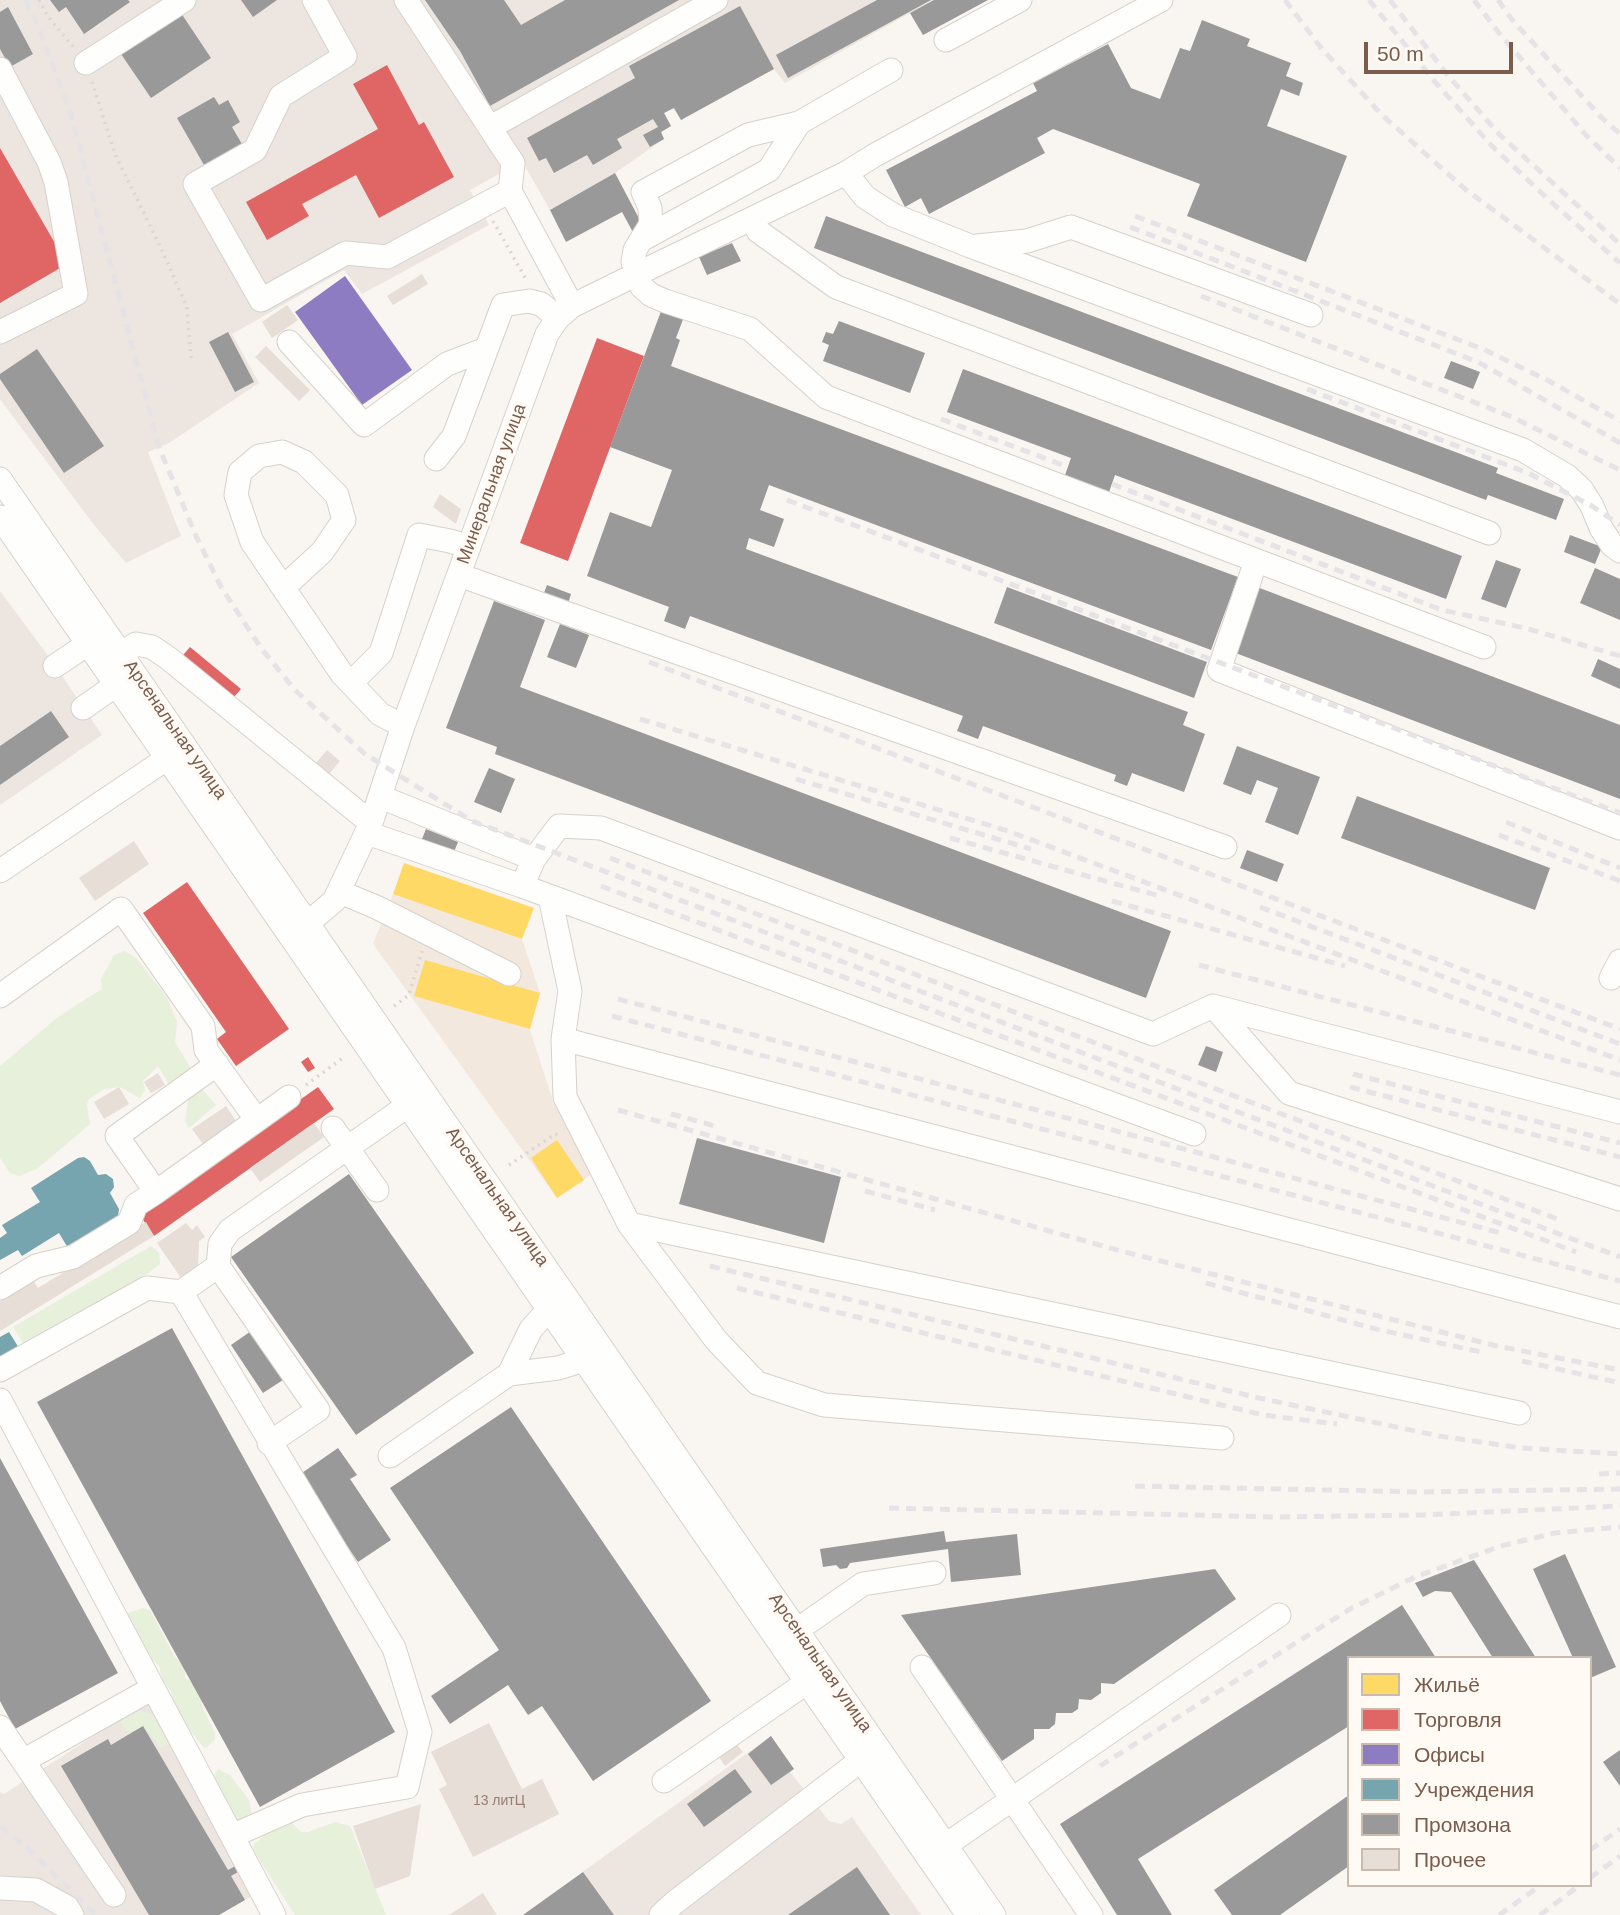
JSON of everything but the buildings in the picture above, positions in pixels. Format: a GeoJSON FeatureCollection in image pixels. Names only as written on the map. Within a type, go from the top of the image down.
{"type":"FeatureCollection","features":[{"type":"Feature","properties":{"kind":"street"},"geometry":{"type":"LineString","coordinates":[[86,63],[184,0]]}},
{"type":"Feature","properties":{"kind":"street"},"geometry":{"type":"LineString","coordinates":[[314,0],[345,56],[281,96],[255,150],[195,184],[261,300],[346,253],[387,257],[510,191]]}},
{"type":"Feature","properties":{"kind":"street"},"geometry":{"type":"LineString","coordinates":[[405,0],[513,163],[510,191],[557,309]]}},
{"type":"Feature","properties":{"kind":"street"},"geometry":{"type":"LineString","coordinates":[[491,127],[716,0]]}},
{"type":"Feature","properties":{"kind":"street"},"geometry":{"type":"LineString","coordinates":[[946,40],[1020,0]]}},
{"type":"Feature","properties":{"kind":"street"},"geometry":{"type":"LineString","coordinates":[[436,459],[454,436],[503,304],[529,301],[557,309],[635,275],[846,173],[1161,0]]}},
{"type":"Feature","properties":{"kind":"street"},"geometry":{"type":"LineString","coordinates":[[0,69],[49,162],[56,181],[76,293],[0,332]]}},
{"type":"Feature","properties":{"kind":"street"},"geometry":{"type":"LineString","coordinates":[[891,70],[799,123],[748,135],[643,192],[650,208],[651,224],[635,250],[633,262],[635,275],[642,287],[651,295],[750,329],[826,397],[1484,647]]}},
{"type":"Feature","properties":{"kind":"street"},"geometry":{"type":"LineString","coordinates":[[641,240],[769,170],[799,123]]}},
{"type":"Feature","properties":{"kind":"street"},"geometry":{"type":"LineString","coordinates":[[846,173],[865,197],[878,207],[970,246],[1523,450],[1567,476],[1582,489],[1601,528],[1612,545],[1620,551]]}},
{"type":"Feature","properties":{"kind":"street"},"geometry":{"type":"LineString","coordinates":[[753,219],[758,231],[836,286],[1489,533]]}},
{"type":"Feature","properties":{"kind":"street"},"geometry":{"type":"LineString","coordinates":[[970,246],[1027,241],[1071,227],[1311,316]]}},
{"type":"Feature","properties":{"kind":"street","name":"Минеральная улица"},"geometry":{"type":"LineString","coordinates":[[300,930],[326,910],[340,892],[369,828],[403,726],[557,309]]}},
{"type":"Feature","properties":{"kind":"street"},"geometry":{"type":"LineString","coordinates":[[289,342],[364,425],[447,364],[486,349]]}},
{"type":"Feature","properties":{"kind":"street"},"geometry":{"type":"LineString","coordinates":[[284,587],[322,552],[344,520],[337,495],[304,462],[282,452],[259,456],[240,472],[236,495],[252,542],[342,674],[380,714],[403,726]]}},
{"type":"Feature","properties":{"kind":"street","name":"Арсенальная улица"},"geometry":{"type":"LineString","coordinates":[[0,478],[97,638],[116,685],[167,758],[300,930]]}},
{"type":"Feature","properties":{"kind":"street","name":"Арсенальная улица"},"geometry":{"type":"LineString","coordinates":[[0,517],[97,638],[122,653],[186,745],[300,930],[417,1100],[937,1851],[994,1915]]}},
{"type":"Feature","properties":{"kind":"street"},"geometry":{"type":"LineString","coordinates":[[351,683],[381,653],[419,535],[469,547]]}},
{"type":"Feature","properties":{"kind":"street"},"geometry":{"type":"LineString","coordinates":[[1256,561],[1219,670],[1620,828]]}},
{"type":"Feature","properties":{"kind":"street"},"geometry":{"type":"LineString","coordinates":[[459,575],[1225,847]]}},
{"type":"Feature","properties":{"kind":"street"},"geometry":{"type":"LineString","coordinates":[[55,666],[97,638]]}},
{"type":"Feature","properties":{"kind":"street"},"geometry":{"type":"LineString","coordinates":[[122,653],[136,644],[152,648],[167,657],[369,828],[1194,1134]]}},
{"type":"Feature","properties":{"kind":"street"},"geometry":{"type":"LineString","coordinates":[[83,708],[116,685]]}},
{"type":"Feature","properties":{"kind":"street"},"geometry":{"type":"LineString","coordinates":[[0,871],[186,745]]}},
{"type":"Feature","properties":{"kind":"street"},"geometry":{"type":"LineString","coordinates":[[381,797],[534,859]]}},
{"type":"Feature","properties":{"kind":"street"},"geometry":{"type":"LineString","coordinates":[[522,886],[534,859],[559,826],[601,828],[1153,1034],[1213,1006],[1620,1112]]}},
{"type":"Feature","properties":{"kind":"street"},"geometry":{"type":"LineString","coordinates":[[340,892],[509,974]]}},
{"type":"Feature","properties":{"kind":"street"},"geometry":{"type":"LineString","coordinates":[[550,897],[570,991],[563,1039],[565,1097],[629,1223],[716,1340],[757,1382],[824,1405],[1222,1438]]}},
{"type":"Feature","properties":{"kind":"street"},"geometry":{"type":"LineString","coordinates":[[0,996],[121,909],[203,1026],[206,1050],[257,1120]]}},
{"type":"Feature","properties":{"kind":"street"},"geometry":{"type":"LineString","coordinates":[[1213,1006],[1289,1093],[1620,1199]]}},
{"type":"Feature","properties":{"kind":"street"},"geometry":{"type":"LineString","coordinates":[[563,1039],[1620,1317]]}},
{"type":"Feature","properties":{"kind":"street"},"geometry":{"type":"LineString","coordinates":[[156,1192],[117,1136],[217,1064]]}},
{"type":"Feature","properties":{"kind":"street"},"geometry":{"type":"LineString","coordinates":[[0,1288],[36,1266],[73,1257],[129,1223],[136,1205],[289,1097]]}},
{"type":"Feature","properties":{"kind":"street"},"geometry":{"type":"LineString","coordinates":[[269,1443],[318,1410],[218,1266],[220,1244],[230,1230],[417,1100]]}},
{"type":"Feature","properties":{"kind":"street"},"geometry":{"type":"LineString","coordinates":[[333,1128],[377,1190]]}},
{"type":"Feature","properties":{"kind":"street"},"geometry":{"type":"LineString","coordinates":[[629,1223],[1519,1413]]}},
{"type":"Feature","properties":{"kind":"street"},"geometry":{"type":"LineString","coordinates":[[0,1370],[147,1288],[181,1292],[218,1266]]}},
{"type":"Feature","properties":{"kind":"street"},"geometry":{"type":"LineString","coordinates":[[181,1292],[394,1648],[420,1732],[407,1787],[302,1805],[232,1836]]}},
{"type":"Feature","properties":{"kind":"street"},"geometry":{"type":"LineString","coordinates":[[509,1374],[531,1329],[558,1303]]}},
{"type":"Feature","properties":{"kind":"street"},"geometry":{"type":"LineString","coordinates":[[390,1456],[509,1374],[558,1367],[593,1353]]}},
{"type":"Feature","properties":{"kind":"street","name":"Арсенальная улица"},"geometry":{"type":"LineString","coordinates":[[593,1353],[797,1630],[816,1676]]}},
{"type":"Feature","properties":{"kind":"street"},"geometry":{"type":"LineString","coordinates":[[0,1400],[274,1915]]}},
{"type":"Feature","properties":{"kind":"street"},"geometry":{"type":"LineString","coordinates":[[797,1630],[863,1584],[934,1573]]}},
{"type":"Feature","properties":{"kind":"street"},"geometry":{"type":"LineString","coordinates":[[937,1851],[1279,1615]]}},
{"type":"Feature","properties":{"kind":"street"},"geometry":{"type":"LineString","coordinates":[[922,1667],[1091,1915]]}},
{"type":"Feature","properties":{"kind":"street"},"geometry":{"type":"LineString","coordinates":[[664,1781],[816,1676]]}},
{"type":"Feature","properties":{"kind":"street"},"geometry":{"type":"LineString","coordinates":[[23,1761],[153,1688]]}},
{"type":"Feature","properties":{"kind":"street"},"geometry":{"type":"LineString","coordinates":[[0,1727],[114,1895]]}},
{"type":"Feature","properties":{"kind":"street"},"geometry":{"type":"LineString","coordinates":[[661,1915],[869,1753]]}},
{"type":"Feature","properties":{"kind":"street","name":"Арсенальная улица"},"geometry":{"type":"LineString","coordinates":[[937,1851],[968,1915]]}},
{"type":"Feature","properties":{"kind":"street"},"geometry":{"type":"LineString","coordinates":[[0,1888],[36,1890],[68,1907],[72,1915]]}},
{"type":"Feature","properties":{"kind":"path"},"geometry":{"type":"LineString","coordinates":[[39,0],[47,15],[86,63],[115,154],[187,307],[191,358]]}},
{"type":"Feature","properties":{"kind":"path"},"geometry":{"type":"LineString","coordinates":[[485,205],[557,309]]}},
{"type":"Feature","properties":{"kind":"path"},"geometry":{"type":"LineString","coordinates":[[394,1006],[409,995],[427,933]]}},
{"type":"Feature","properties":{"kind":"path"},"geometry":{"type":"LineString","coordinates":[[289,1097],[344,1057]]}},
{"type":"Feature","properties":{"kind":"path"},"geometry":{"type":"LineString","coordinates":[[509,1166],[555,1134],[559,1135],[566,1145]]}},
{"type":"Feature","properties":{"kind":"shaded area"},"geometry":{"type":"Polygon","coordinates":[[[0,0],[988,0],[923,35],[910,13],[785,83],[774,69],[681,120],[673,108],[664,113],[671,126],[661,132],[664,139],[615,173],[550,210],[522,161],[470,190],[489,225],[362,294],[344,270],[232,334],[259,383],[169,443],[148,452],[181,536],[126,563],[94,525],[0,399],[0,0]]]}},
{"type":"Feature","properties":{"kind":"shaded area"},"geometry":{"type":"Polygon","coordinates":[[[0,591],[102,735],[0,805],[0,591]]]}},
{"type":"Feature","properties":{"kind":"shaded area"},"geometry":{"type":"Polygon","coordinates":[[[393,894],[522,939],[540,993],[530,1030],[554,1104],[596,1171],[557,1198],[373,944],[393,894]]]}},
{"type":"Feature","properties":{"kind":"shaded area"},"geometry":{"type":"Polygon","coordinates":[[[149,1700],[257,1893],[219,1915],[0,1915],[0,1792],[4,1794],[149,1700]]]}},
{"type":"Feature","properties":{"kind":"shaded area"},"geometry":{"type":"Polygon","coordinates":[[[771,1736],[794,1769],[790,1772],[829,1821],[841,1824],[852,1817],[921,1915],[523,1915],[771,1736]]]}},
{"type":"Feature","properties":{"kind":"green space"},"geometry":{"type":"Polygon","coordinates":[[[125,951],[137,959],[167,997],[177,1022],[175,1042],[190,1067],[186,1077],[168,1083],[158,1066],[143,1081],[145,1090],[140,1098],[120,1087],[105,1089],[89,1099],[87,1104],[90,1124],[37,1169],[19,1176],[10,1173],[0,1158],[0,1066],[59,1016],[102,989],[101,979],[114,955],[125,951]]]}},
{"type":"Feature","properties":{"kind":"green space"},"geometry":{"type":"Polygon","coordinates":[[[203,1090],[216,1105],[189,1128],[185,1122],[189,1093],[203,1090]]]}},
{"type":"Feature","properties":{"kind":"green space"},"geometry":{"type":"Polygon","coordinates":[[[151,1246],[159,1253],[160,1264],[141,1279],[25,1346],[13,1327],[151,1246]]]}},
{"type":"Feature","properties":{"kind":"green space"},"geometry":{"type":"Polygon","coordinates":[[[144,1608],[150,1610],[175,1657],[185,1665],[185,1678],[202,1687],[202,1706],[215,1733],[215,1739],[205,1749],[175,1711],[171,1691],[162,1679],[159,1665],[142,1653],[125,1614],[144,1608]]]}},
{"type":"Feature","properties":{"kind":"green space"},"geometry":{"type":"Polygon","coordinates":[[[135,1710],[149,1713],[166,1722],[174,1742],[161,1748],[147,1731],[125,1731],[118,1719],[135,1710]]]}},
{"type":"Feature","properties":{"kind":"green space"},"geometry":{"type":"Polygon","coordinates":[[[218,1769],[230,1775],[249,1800],[252,1816],[240,1822],[234,1818],[214,1775],[218,1769]]]}},
{"type":"Feature","properties":{"kind":"green space"},"geometry":{"type":"Polygon","coordinates":[[[283,1821],[291,1822],[301,1832],[335,1822],[350,1826],[386,1915],[295,1915],[253,1850],[254,1844],[283,1821]]]}},
{"type":"Feature","properties":{"kind":"railway"},"geometry":{"type":"LineString","coordinates":[[25,0],[37,23],[70,112],[159,447],[196,536],[221,587],[261,648],[295,690],[365,754],[472,821],[1620,1257]]}},
{"type":"Feature","properties":{"kind":"railway"},"geometry":{"type":"LineString","coordinates":[[1285,0],[1322,49],[1382,115],[1465,189],[1620,304]]}},
{"type":"Feature","properties":{"kind":"railway"},"geometry":{"type":"LineString","coordinates":[[1369,0],[1436,83],[1491,145],[1620,263]]}},
{"type":"Feature","properties":{"kind":"railway"},"geometry":{"type":"LineString","coordinates":[[1390,0],[1446,73],[1500,135],[1620,244]]}},
{"type":"Feature","properties":{"kind":"railway"},"geometry":{"type":"LineString","coordinates":[[1474,0],[1586,135],[1620,168]]}},
{"type":"Feature","properties":{"kind":"railway"},"geometry":{"type":"LineString","coordinates":[[1498,0],[1513,21],[1620,134]]}},
{"type":"Feature","properties":{"kind":"railway"},"geometry":{"type":"LineString","coordinates":[[1135,216],[1485,350],[1549,381],[1620,421]]}},
{"type":"Feature","properties":{"kind":"railway"},"geometry":{"type":"LineString","coordinates":[[1130,227],[1478,362],[1620,443]]}},
{"type":"Feature","properties":{"kind":"railway"},"geometry":{"type":"LineString","coordinates":[[1201,296],[1512,417],[1620,470]]}},
{"type":"Feature","properties":{"kind":"railway"},"geometry":{"type":"LineString","coordinates":[[1307,389],[1528,473],[1592,506],[1620,525]]}},
{"type":"Feature","properties":{"kind":"railway"},"geometry":{"type":"LineString","coordinates":[[941,419],[1068,467]]}},
{"type":"Feature","properties":{"kind":"railway"},"geometry":{"type":"LineString","coordinates":[[1112,484],[1442,610],[1525,628],[1620,656]]}},
{"type":"Feature","properties":{"kind":"railway"},"geometry":{"type":"LineString","coordinates":[[787,500],[1620,813]]}},
{"type":"Feature","properties":{"kind":"railway"},"geometry":{"type":"LineString","coordinates":[[649,662],[1620,1029]]}},
{"type":"Feature","properties":{"kind":"railway"},"geometry":{"type":"LineString","coordinates":[[640,719],[1008,831],[1620,1060]]}},
{"type":"Feature","properties":{"kind":"railway"},"geometry":{"type":"LineString","coordinates":[[796,779],[1031,849]]}},
{"type":"Feature","properties":{"kind":"railway"},"geometry":{"type":"LineString","coordinates":[[1506,822],[1620,868]]}},
{"type":"Feature","properties":{"kind":"railway"},"geometry":{"type":"LineString","coordinates":[[1499,835],[1620,881]]}},
{"type":"Feature","properties":{"kind":"railway"},"geometry":{"type":"LineString","coordinates":[[950,838],[1163,897]]}},
{"type":"Feature","properties":{"kind":"railway"},"geometry":{"type":"LineString","coordinates":[[610,858],[1560,1220]]}},
{"type":"Feature","properties":{"kind":"railway"},"geometry":{"type":"LineString","coordinates":[[601,886],[1576,1252]]}},
{"type":"Feature","properties":{"kind":"railway"},"geometry":{"type":"LineString","coordinates":[[1112,901],[1345,966]]}},
{"type":"Feature","properties":{"kind":"railway"},"geometry":{"type":"LineString","coordinates":[[1260,907],[1620,1044]]}},
{"type":"Feature","properties":{"kind":"railway"},"geometry":{"type":"LineString","coordinates":[[1199,965],[1620,1075]]}},
{"type":"Feature","properties":{"kind":"railway"},"geometry":{"type":"LineString","coordinates":[[618,999],[1501,1233]]}},
{"type":"Feature","properties":{"kind":"railway"},"geometry":{"type":"LineString","coordinates":[[612,1016],[1620,1281]]}},
{"type":"Feature","properties":{"kind":"railway"},"geometry":{"type":"LineString","coordinates":[[1353,1074],[1620,1143]]}},
{"type":"Feature","properties":{"kind":"railway"},"geometry":{"type":"LineString","coordinates":[[1350,1087],[1620,1157]]}},
{"type":"Feature","properties":{"kind":"railway"},"geometry":{"type":"LineString","coordinates":[[618,1110],[1121,1251],[1497,1346],[1620,1370]]}},
{"type":"Feature","properties":{"kind":"railway"},"geometry":{"type":"LineString","coordinates":[[671,1114],[715,1126]]}},
{"type":"Feature","properties":{"kind":"railway"},"geometry":{"type":"LineString","coordinates":[[865,1191],[935,1210]]}},
{"type":"Feature","properties":{"kind":"railway"},"geometry":{"type":"LineString","coordinates":[[710,1266],[1259,1398],[1439,1436],[1521,1448],[1620,1454]]}},
{"type":"Feature","properties":{"kind":"railway"},"geometry":{"type":"LineString","coordinates":[[1206,1283],[1376,1329],[1481,1352]]}},
{"type":"Feature","properties":{"kind":"railway"},"geometry":{"type":"LineString","coordinates":[[737,1288],[1263,1415],[1337,1424]]}},
{"type":"Feature","properties":{"kind":"railway"},"geometry":{"type":"LineString","coordinates":[[1522,1361],[1620,1383]]}},
{"type":"Feature","properties":{"kind":"railway"},"geometry":{"type":"LineString","coordinates":[[1599,1474],[1620,1473]]}},
{"type":"Feature","properties":{"kind":"railway"},"geometry":{"type":"LineString","coordinates":[[1135,1486],[1422,1492],[1620,1489]]}},
{"type":"Feature","properties":{"kind":"railway"},"geometry":{"type":"LineString","coordinates":[[889,1508],[1276,1517],[1422,1515],[1620,1506]]}},
{"type":"Feature","properties":{"kind":"railway"},"geometry":{"type":"LineString","coordinates":[[1100,1766],[1350,1609],[1415,1577],[1501,1546],[1555,1533],[1620,1527]]}},
{"type":"Feature","properties":{"kind":"railway"},"geometry":{"type":"LineString","coordinates":[[0,1826],[25,1846],[96,1915]]}},
{"type":"Feature","properties":{"kind":"railway"},"geometry":{"type":"LineString","coordinates":[[1592,1849],[1620,1829]]}},
{"type":"Feature","properties":{"kind":"railway"},"geometry":{"type":"LineString","coordinates":[[1592,1877],[1620,1856]]}},
{"type":"Feature","properties":{"kind":"railway"},"geometry":{"type":"LineString","coordinates":[[1499,1915],[1538,1887]]}},
{"type":"Feature","properties":{"kind":"railway"},"geometry":{"type":"LineString","coordinates":[[1540,1915],[1577,1887]]}}]}
